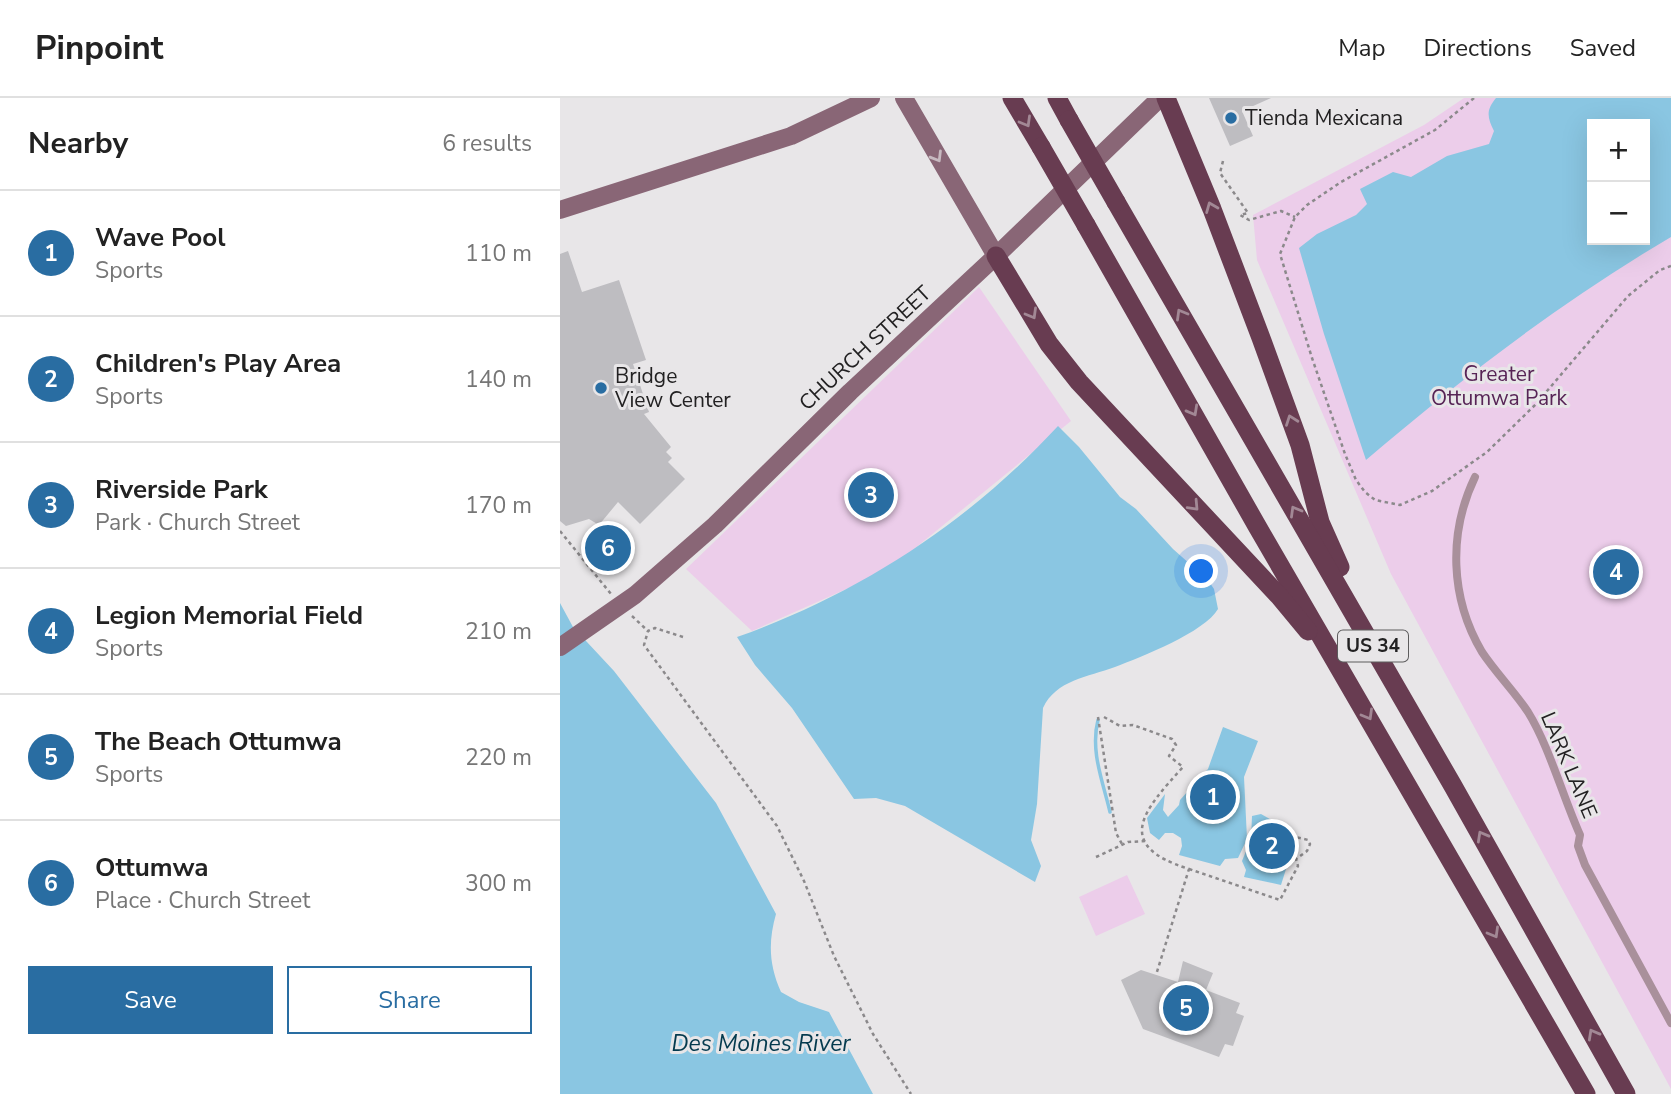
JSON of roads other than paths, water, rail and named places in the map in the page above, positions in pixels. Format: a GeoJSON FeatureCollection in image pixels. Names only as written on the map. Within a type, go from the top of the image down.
{"type":"FeatureCollection","features":[{"type":"Feature","properties":{"kind":"highway","name":"US 34"},"geometry":{"type":"LineString","coordinates":[[1012,98],[1586,1094]]}},
{"type":"Feature","properties":{"kind":"highway","name":"US 34"},"geometry":{"type":"LineString","coordinates":[[1057,98],[1385,667],[1626,1094]]}},
{"type":"Feature","properties":{"kind":"highway"},"geometry":{"type":"LineString","coordinates":[[1166,98],[1217,221],[1295,433],[1320,522],[1385,667]]}},
{"type":"Feature","properties":{"kind":"highway"},"geometry":{"type":"LineString","coordinates":[[996,256],[1049,344],[1080,382],[1279,596],[1346,677]]}},
{"type":"Feature","properties":{"kind":"main road"},"geometry":{"type":"LineString","coordinates":[[560,210],[791,136],[871,98]]}},
{"type":"Feature","properties":{"kind":"main road"},"geometry":{"type":"LineString","coordinates":[[904,98],[996,256]]}},
{"type":"Feature","properties":{"kind":"main road","name":"CHURCH STREET"},"geometry":{"type":"LineString","coordinates":[[560,647],[621,606],[715,525],[850,392],[1160,98]]}},
{"type":"Feature","properties":{"kind":"lane","name":"LARK LANE"},"geometry":{"type":"LineString","coordinates":[[1475,477],[1464,501],[1455,550],[1460,605],[1482,651],[1528,713],[1580,835],[1578,846],[1585,865],[1671,1023]]}},
{"type":"Feature","properties":{"kind":"water"},"geometry":{"type":"Polygon","coordinates":[[[1496,98],[1671,98],[1671,237],[1552,314],[1439,400],[1366,460],[1299,248],[1317,234],[1356,215],[1367,204],[1360,189],[1393,172],[1411,177],[1447,156],[1489,144],[1494,131],[1490,122],[1490,106],[1496,98]]]}},
{"type":"Feature","properties":{"kind":"water"},"geometry":{"type":"Polygon","coordinates":[[[1058,426],[1120,497],[1136,509],[1173,549],[1208,580],[1214,589],[1218,609],[1211,618],[1187,635],[1140,657],[1064,685],[1049,699],[1043,708],[1037,804],[1031,840],[1041,866],[1035,882],[905,806],[876,798],[854,799],[792,708],[755,665],[737,637],[827,599],[911,551],[988,493],[1058,426]]]}},
{"type":"Feature","properties":{"kind":"water","name":"Des Moines River"},"geometry":{"type":"Polygon","coordinates":[[[560,603],[573,627],[614,671],[716,803],[776,914],[771,953],[781,992],[799,1002],[829,1012],[873,1094],[560,1094],[560,603]]]}},
{"type":"Feature","properties":{"kind":"water"},"geometry":{"type":"Polygon","coordinates":[[[1223,727],[1258,741],[1244,777],[1247,839],[1238,858],[1225,859],[1220,866],[1179,855],[1181,838],[1173,833],[1165,833],[1159,840],[1150,833],[1147,818],[1165,794],[1163,810],[1168,817],[1179,805],[1180,800],[1208,769],[1223,727]]]}},
{"type":"Feature","properties":{"kind":"water"},"geometry":{"type":"Polygon","coordinates":[[[1261,814],[1280,825],[1287,835],[1296,837],[1297,841],[1281,885],[1244,877],[1246,870],[1242,861],[1251,839],[1252,816],[1261,814]]]}},
{"type":"Feature","properties":{"kind":"waterway"},"geometry":{"type":"LineString","coordinates":[[1098,720],[1096,755],[1110,812]]}},
{"type":"Feature","properties":{"kind":"place","name":"Tienda Mexicana"},"geometry":{"type":"Point","coordinates":[1231,118]}},
{"type":"Feature","properties":{"kind":"place","name":"Bridge View Center"},"geometry":{"type":"Point","coordinates":[601,388]}},
{"type":"Feature","properties":{"kind":"place","name":"Riverside Park"},"geometry":{"type":"Point","coordinates":[871,495]}},
{"type":"Feature","properties":{"kind":"place","name":"Ottumwa"},"geometry":{"type":"Point","coordinates":[608,548]}},
{"type":"Feature","properties":{"kind":"place","name":"Legion Memorial Field"},"geometry":{"type":"Point","coordinates":[1616,572]}},
{"type":"Feature","properties":{"kind":"place","name":"Wave Pool"},"geometry":{"type":"Point","coordinates":[1213,797]}},
{"type":"Feature","properties":{"kind":"place","name":"Children's Play Area"},"geometry":{"type":"Point","coordinates":[1272,846]}},
{"type":"Feature","properties":{"kind":"place","name":"The Beach Ottumwa"},"geometry":{"type":"Point","coordinates":[1186,1008]}},
{"type":"Feature","properties":{"kind":"park label","name":"Greater Ottumwa Park"},"geometry":{"type":"Point","coordinates":[1499,386]}}]}
